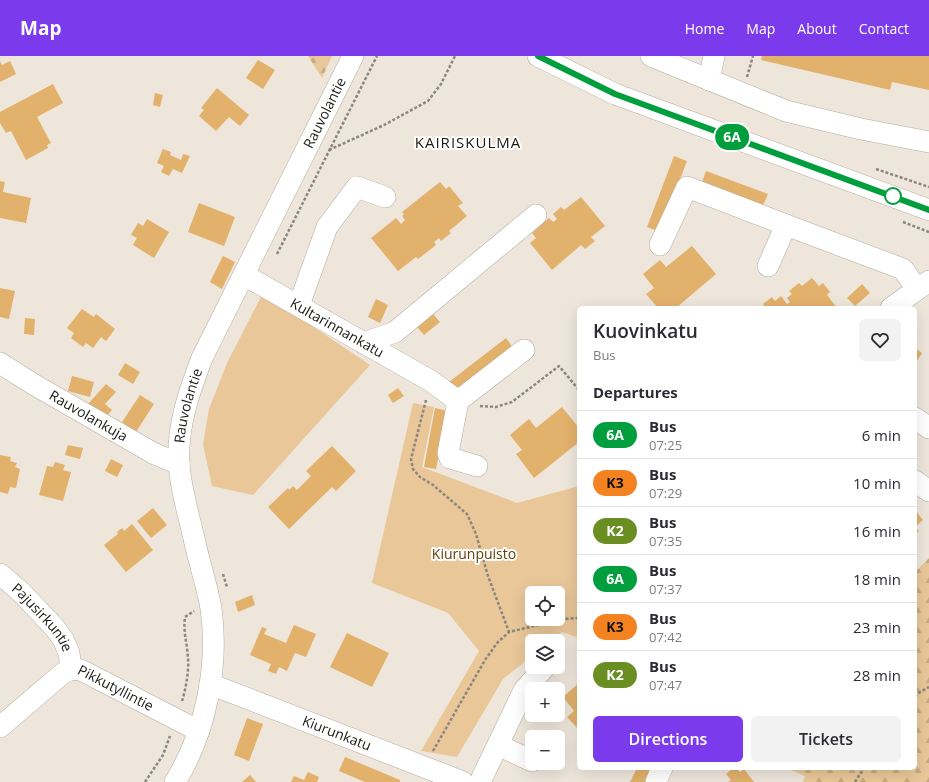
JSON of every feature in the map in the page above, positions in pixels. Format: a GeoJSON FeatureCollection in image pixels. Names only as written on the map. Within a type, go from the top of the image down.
{"type":"FeatureCollection","features":[{"type":"Feature","properties":{"kind":"street","name":"Rauvolantie"},"geometry":{"type":"LineString","coordinates":[[175,782],[186,765],[199,731],[210,684],[213,659],[213,637],[210,607],[184,497],[179,464],[180,430],[188,397],[202,358],[353,56]]}},
{"type":"Feature","properties":{"kind":"street"},"geometry":{"type":"LineString","coordinates":[[538,56],[615,94],[929,210]]}},
{"type":"Feature","properties":{"kind":"street"},"geometry":{"type":"LineString","coordinates":[[709,80],[714,56]]}},
{"type":"Feature","properties":{"kind":"street"},"geometry":{"type":"LineString","coordinates":[[660,58],[709,80],[786,111],[861,129],[929,142]]}},
{"type":"Feature","properties":{"kind":"street"},"geometry":{"type":"LineString","coordinates":[[299,305],[327,227],[357,187],[385,197]]}},
{"type":"Feature","properties":{"kind":"street"},"geometry":{"type":"LineString","coordinates":[[660,245],[687,187],[902,269],[912,282],[923,285]]}},
{"type":"Feature","properties":{"kind":"street"},"geometry":{"type":"LineString","coordinates":[[364,343],[395,332],[536,215]]}},
{"type":"Feature","properties":{"kind":"street"},"geometry":{"type":"LineString","coordinates":[[768,266],[786,225]]}},
{"type":"Feature","properties":{"kind":"street","name":"Kultarinnankatu"},"geometry":{"type":"LineString","coordinates":[[244,274],[431,381],[458,401]]}},
{"type":"Feature","properties":{"kind":"street"},"geometry":{"type":"LineString","coordinates":[[894,306],[923,285]]}},
{"type":"Feature","properties":{"kind":"street"},"geometry":{"type":"LineString","coordinates":[[477,466],[450,458],[448,453],[458,401],[524,350]]}},
{"type":"Feature","properties":{"kind":"street","name":"Rauvolankuja"},"geometry":{"type":"LineString","coordinates":[[0,363],[33,384],[153,452],[179,464]]}},
{"type":"Feature","properties":{"kind":"street"},"geometry":{"type":"LineString","coordinates":[[917,419],[929,428]]}},
{"type":"Feature","properties":{"kind":"street"},"geometry":{"type":"LineString","coordinates":[[917,482],[929,491]]}},
{"type":"Feature","properties":{"kind":"street","name":"Pajusirkuntie"},"geometry":{"type":"LineString","coordinates":[[0,574],[22,593],[54,627],[63,639],[69,653],[71,669]]}},
{"type":"Feature","properties":{"kind":"street","name":"Pikkutyllintie"},"geometry":{"type":"LineString","coordinates":[[0,727],[62,674],[71,669],[81,670],[199,731]]}},
{"type":"Feature","properties":{"kind":"street"},"geometry":{"type":"LineString","coordinates":[[480,782],[524,690],[539,674]]}},
{"type":"Feature","properties":{"kind":"street","name":"Kiurunkatu"},"geometry":{"type":"LineString","coordinates":[[210,684],[463,782]]}},
{"type":"Feature","properties":{"kind":"street"},"geometry":{"type":"LineString","coordinates":[[498,745],[525,758]]}},
{"type":"Feature","properties":{"kind":"street"},"geometry":{"type":"LineString","coordinates":[[656,782],[661,770]]}},
{"type":"Feature","properties":{"kind":"path"},"geometry":{"type":"LineString","coordinates":[[275,257],[377,56]]}},
{"type":"Feature","properties":{"kind":"path"},"geometry":{"type":"LineString","coordinates":[[329,150],[384,125],[428,101],[441,84],[455,56]]}},
{"type":"Feature","properties":{"kind":"path"},"geometry":{"type":"LineString","coordinates":[[901,221],[929,232]]}},
{"type":"Feature","properties":{"kind":"path"},"geometry":{"type":"LineString","coordinates":[[458,401],[484,407],[496,407],[512,402],[559,366],[577,388]]}},
{"type":"Feature","properties":{"kind":"path"},"geometry":{"type":"LineString","coordinates":[[431,381],[411,459],[413,469],[420,477],[433,485],[467,514],[476,534],[488,576],[510,632]]}},
{"type":"Feature","properties":{"kind":"path"},"geometry":{"type":"LineString","coordinates":[[181,706],[185,691],[188,659],[184,627],[185,617],[192,611],[210,607],[220,601],[227,592],[226,581],[222,569]]}},
{"type":"Feature","properties":{"kind":"path"},"geometry":{"type":"LineString","coordinates":[[424,766],[485,660],[497,643],[510,632],[563,619],[577,618]]}},
{"type":"Feature","properties":{"kind":"path"},"geometry":{"type":"LineString","coordinates":[[917,696],[929,687]]}},
{"type":"Feature","properties":{"kind":"path"},"geometry":{"type":"LineString","coordinates":[[145,782],[162,755],[171,734]]}},
{"type":"Feature","properties":{"kind":"path"},"geometry":{"type":"LineString","coordinates":[[855,782],[863,770]]}},
{"type":"Feature","properties":{"kind":"green space"},"geometry":{"type":"Polygon","coordinates":[[[308,56],[332,56],[322,78],[308,56]]]}},
{"type":"Feature","properties":{"kind":"green space"},"geometry":{"type":"Polygon","coordinates":[[[263,293],[370,365],[253,495],[212,486],[203,444],[209,409],[227,363],[263,293]]]}},
{"type":"Feature","properties":{"kind":"green space","name":"Kiurunpuisto"},"geometry":{"type":"Polygon","coordinates":[[[413,403],[434,407],[422,467],[517,503],[577,487],[577,637],[562,632],[559,634],[525,634],[525,662],[503,679],[457,757],[421,751],[479,651],[448,613],[372,583],[413,403]]]}},
{"type":"Feature","properties":{"kind":"green space"},"geometry":{"type":"Polygon","coordinates":[[[929,558],[929,782],[803,782],[805,776],[791,770],[917,770],[917,570],[929,558]]]}},
{"type":"Feature","properties":{"kind":"building"},"geometry":{"type":"Polygon","coordinates":[[[762,56],[929,56],[929,90],[892,82],[890,90],[761,60],[762,56]]]}},
{"type":"Feature","properties":{"kind":"building"},"geometry":{"type":"Polygon","coordinates":[[[258,60],[275,70],[263,89],[246,78],[258,60]]]}},
{"type":"Feature","properties":{"kind":"building"},"geometry":{"type":"Polygon","coordinates":[[[0,61],[2,65],[10,61],[16,74],[0,82],[0,61]]]}},
{"type":"Feature","properties":{"kind":"building"},"geometry":{"type":"Polygon","coordinates":[[[53,84],[63,103],[37,117],[51,143],[47,145],[48,148],[26,160],[11,131],[6,133],[0,123],[0,112],[53,84]]]}},
{"type":"Feature","properties":{"kind":"building"},"geometry":{"type":"Polygon","coordinates":[[[217,88],[249,115],[240,126],[229,117],[216,131],[199,116],[204,110],[201,108],[217,88]]]}},
{"type":"Feature","properties":{"kind":"building"},"geometry":{"type":"Polygon","coordinates":[[[155,93],[163,95],[160,107],[153,105],[155,93]]]}},
{"type":"Feature","properties":{"kind":"building"},"geometry":{"type":"Polygon","coordinates":[[[163,149],[171,152],[170,155],[181,160],[183,154],[190,156],[182,173],[173,169],[169,176],[161,172],[164,166],[157,163],[163,149]]]}},
{"type":"Feature","properties":{"kind":"building"},"geometry":{"type":"Polygon","coordinates":[[[674,156],[687,161],[660,232],[647,227],[674,156]]]}},
{"type":"Feature","properties":{"kind":"building"},"geometry":{"type":"Polygon","coordinates":[[[706,171],[768,194],[762,208],[701,185],[706,171]]]}},
{"type":"Feature","properties":{"kind":"building"},"geometry":{"type":"Polygon","coordinates":[[[0,181],[5,182],[3,192],[31,198],[26,223],[0,218],[0,181]]]}},
{"type":"Feature","properties":{"kind":"building"},"geometry":{"type":"Polygon","coordinates":[[[440,182],[446,189],[449,186],[463,203],[458,206],[467,216],[449,231],[451,233],[441,241],[439,238],[434,242],[436,245],[418,259],[416,257],[398,271],[371,238],[396,218],[401,224],[405,220],[402,216],[404,214],[402,212],[440,182]]]}},
{"type":"Feature","properties":{"kind":"building"},"geometry":{"type":"Polygon","coordinates":[[[581,197],[605,226],[591,237],[595,241],[585,249],[581,245],[552,270],[530,243],[536,238],[532,233],[549,218],[553,222],[557,219],[553,214],[561,207],[564,210],[581,197]]]}},
{"type":"Feature","properties":{"kind":"building"},"geometry":{"type":"Polygon","coordinates":[[[199,203],[235,217],[224,246],[188,232],[199,203]]]}},
{"type":"Feature","properties":{"kind":"building"},"geometry":{"type":"Polygon","coordinates":[[[147,219],[169,232],[154,258],[133,245],[137,238],[131,235],[138,223],[143,226],[147,219]]]}},
{"type":"Feature","properties":{"kind":"building"},"geometry":{"type":"Polygon","coordinates":[[[692,246],[716,274],[678,306],[656,306],[646,294],[654,288],[643,274],[660,260],[666,267],[692,246]]]}},
{"type":"Feature","properties":{"kind":"building"},"geometry":{"type":"Polygon","coordinates":[[[223,256],[235,262],[222,289],[210,282],[223,256]]]}},
{"type":"Feature","properties":{"kind":"building"},"geometry":{"type":"Polygon","coordinates":[[[812,278],[819,286],[823,283],[830,292],[827,295],[835,306],[764,306],[763,304],[772,297],[775,301],[781,296],[787,304],[790,302],[787,298],[792,294],[789,291],[799,283],[802,286],[812,278]]]}},
{"type":"Feature","properties":{"kind":"building"},"geometry":{"type":"Polygon","coordinates":[[[862,284],[870,293],[855,306],[847,298],[862,284]]]}},
{"type":"Feature","properties":{"kind":"building"},"geometry":{"type":"Polygon","coordinates":[[[0,288],[15,291],[9,319],[0,317],[0,288]]]}},
{"type":"Feature","properties":{"kind":"building"},"geometry":{"type":"Polygon","coordinates":[[[376,299],[388,305],[380,323],[368,317],[376,299]]]}},
{"type":"Feature","properties":{"kind":"building"},"geometry":{"type":"Polygon","coordinates":[[[82,309],[94,317],[96,314],[115,329],[106,341],[101,337],[93,348],[86,343],[83,347],[71,338],[74,333],[67,328],[82,309]]]}},
{"type":"Feature","properties":{"kind":"building"},"geometry":{"type":"Polygon","coordinates":[[[433,314],[440,322],[424,335],[417,327],[433,314]]]}},
{"type":"Feature","properties":{"kind":"building"},"geometry":{"type":"Polygon","coordinates":[[[25,318],[35,319],[34,335],[24,334],[25,318]]]}},
{"type":"Feature","properties":{"kind":"building"},"geometry":{"type":"Polygon","coordinates":[[[506,338],[514,349],[457,393],[449,382],[506,338]]]}},
{"type":"Feature","properties":{"kind":"building"},"geometry":{"type":"Polygon","coordinates":[[[917,349],[922,353],[917,361],[917,349]]]}},
{"type":"Feature","properties":{"kind":"building"},"geometry":{"type":"Polygon","coordinates":[[[125,363],[140,372],[133,384],[118,375],[125,363]]]}},
{"type":"Feature","properties":{"kind":"building"},"geometry":{"type":"Polygon","coordinates":[[[72,376],[94,382],[90,397],[68,391],[72,376]]]}},
{"type":"Feature","properties":{"kind":"building"},"geometry":{"type":"Polygon","coordinates":[[[106,384],[116,392],[105,404],[112,410],[105,418],[88,404],[106,384]]]}},
{"type":"Feature","properties":{"kind":"building"},"geometry":{"type":"Polygon","coordinates":[[[398,388],[404,396],[393,403],[388,395],[398,388]]]}},
{"type":"Feature","properties":{"kind":"building"},"geometry":{"type":"Polygon","coordinates":[[[140,395],[154,404],[136,432],[122,422],[140,395]]]}},
{"type":"Feature","properties":{"kind":"building"},"geometry":{"type":"Polygon","coordinates":[[[562,407],[577,426],[577,444],[534,478],[516,454],[522,450],[510,435],[529,419],[536,428],[562,407]]]}},
{"type":"Feature","properties":{"kind":"building"},"geometry":{"type":"Polygon","coordinates":[[[435,408],[448,411],[436,469],[424,467],[435,408]]]}},
{"type":"Feature","properties":{"kind":"building"},"geometry":{"type":"Polygon","coordinates":[[[68,445],[83,448],[80,459],[65,455],[68,445]]]}},
{"type":"Feature","properties":{"kind":"building"},"geometry":{"type":"Polygon","coordinates":[[[332,446],[356,471],[336,491],[332,487],[289,529],[268,507],[288,488],[289,490],[293,486],[297,490],[311,476],[306,471],[332,446]]]}},
{"type":"Feature","properties":{"kind":"building"},"geometry":{"type":"Polygon","coordinates":[[[0,455],[11,457],[10,461],[17,463],[15,467],[20,469],[16,488],[10,487],[8,494],[0,492],[0,455]]]}},
{"type":"Feature","properties":{"kind":"building"},"geometry":{"type":"Polygon","coordinates":[[[111,459],[123,465],[117,477],[105,471],[111,459]]]}},
{"type":"Feature","properties":{"kind":"building"},"geometry":{"type":"Polygon","coordinates":[[[55,462],[65,465],[63,470],[71,472],[63,501],[39,495],[47,466],[53,467],[55,462]]]}},
{"type":"Feature","properties":{"kind":"building"},"geometry":{"type":"Polygon","coordinates":[[[153,508],[167,525],[151,538],[137,521],[153,508]]]}},
{"type":"Feature","properties":{"kind":"building"},"geometry":{"type":"Polygon","coordinates":[[[917,512],[923,520],[917,525],[917,512]]]}},
{"type":"Feature","properties":{"kind":"building"},"geometry":{"type":"Polygon","coordinates":[[[132,524],[153,550],[126,572],[104,545],[118,534],[117,532],[122,528],[124,531],[132,524]]]}},
{"type":"Feature","properties":{"kind":"building"},"geometry":{"type":"Polygon","coordinates":[[[252,595],[255,605],[238,612],[235,602],[252,595]]]}},
{"type":"Feature","properties":{"kind":"building"},"geometry":{"type":"Polygon","coordinates":[[[294,625],[316,634],[306,657],[295,653],[287,671],[279,667],[276,674],[268,671],[271,664],[250,655],[262,627],[267,629],[264,634],[286,643],[294,625]]]}},
{"type":"Feature","properties":{"kind":"building"},"geometry":{"type":"Polygon","coordinates":[[[347,633],[389,653],[372,687],[330,667],[347,633]]]}},
{"type":"Feature","properties":{"kind":"building"},"geometry":{"type":"Polygon","coordinates":[[[577,685],[577,728],[567,717],[574,711],[565,700],[565,695],[577,685]]]}},
{"type":"Feature","properties":{"kind":"building"},"geometry":{"type":"Polygon","coordinates":[[[247,718],[263,724],[249,761],[234,755],[247,718]]]}},
{"type":"Feature","properties":{"kind":"building"},"geometry":{"type":"Polygon","coordinates":[[[345,757],[400,780],[400,782],[365,782],[339,771],[345,757]]]}},
{"type":"Feature","properties":{"kind":"building"},"geometry":{"type":"Polygon","coordinates":[[[636,770],[650,770],[645,782],[630,782],[636,770]]]}},
{"type":"Feature","properties":{"kind":"building"},"geometry":{"type":"Polygon","coordinates":[[[731,770],[738,770],[740,772],[745,770],[754,782],[728,782],[731,780],[726,774],[731,770]]]}},
{"type":"Feature","properties":{"kind":"building"},"geometry":{"type":"Polygon","coordinates":[[[308,772],[319,777],[317,782],[291,782],[294,776],[304,780],[308,772]]]}},
{"type":"Feature","properties":{"kind":"building"},"geometry":{"type":"Polygon","coordinates":[[[250,775],[256,782],[242,782],[250,775]]]}},
{"type":"Feature","properties":{"kind":"bus line","name":"6A"},"geometry":{"type":"LineString","coordinates":[[538,56],[615,94],[929,210]]}},
{"type":"Feature","properties":{"kind":"district","name":"KAIRISKULMA"},"geometry":{"type":"Point","coordinates":[468,143]}}]}
